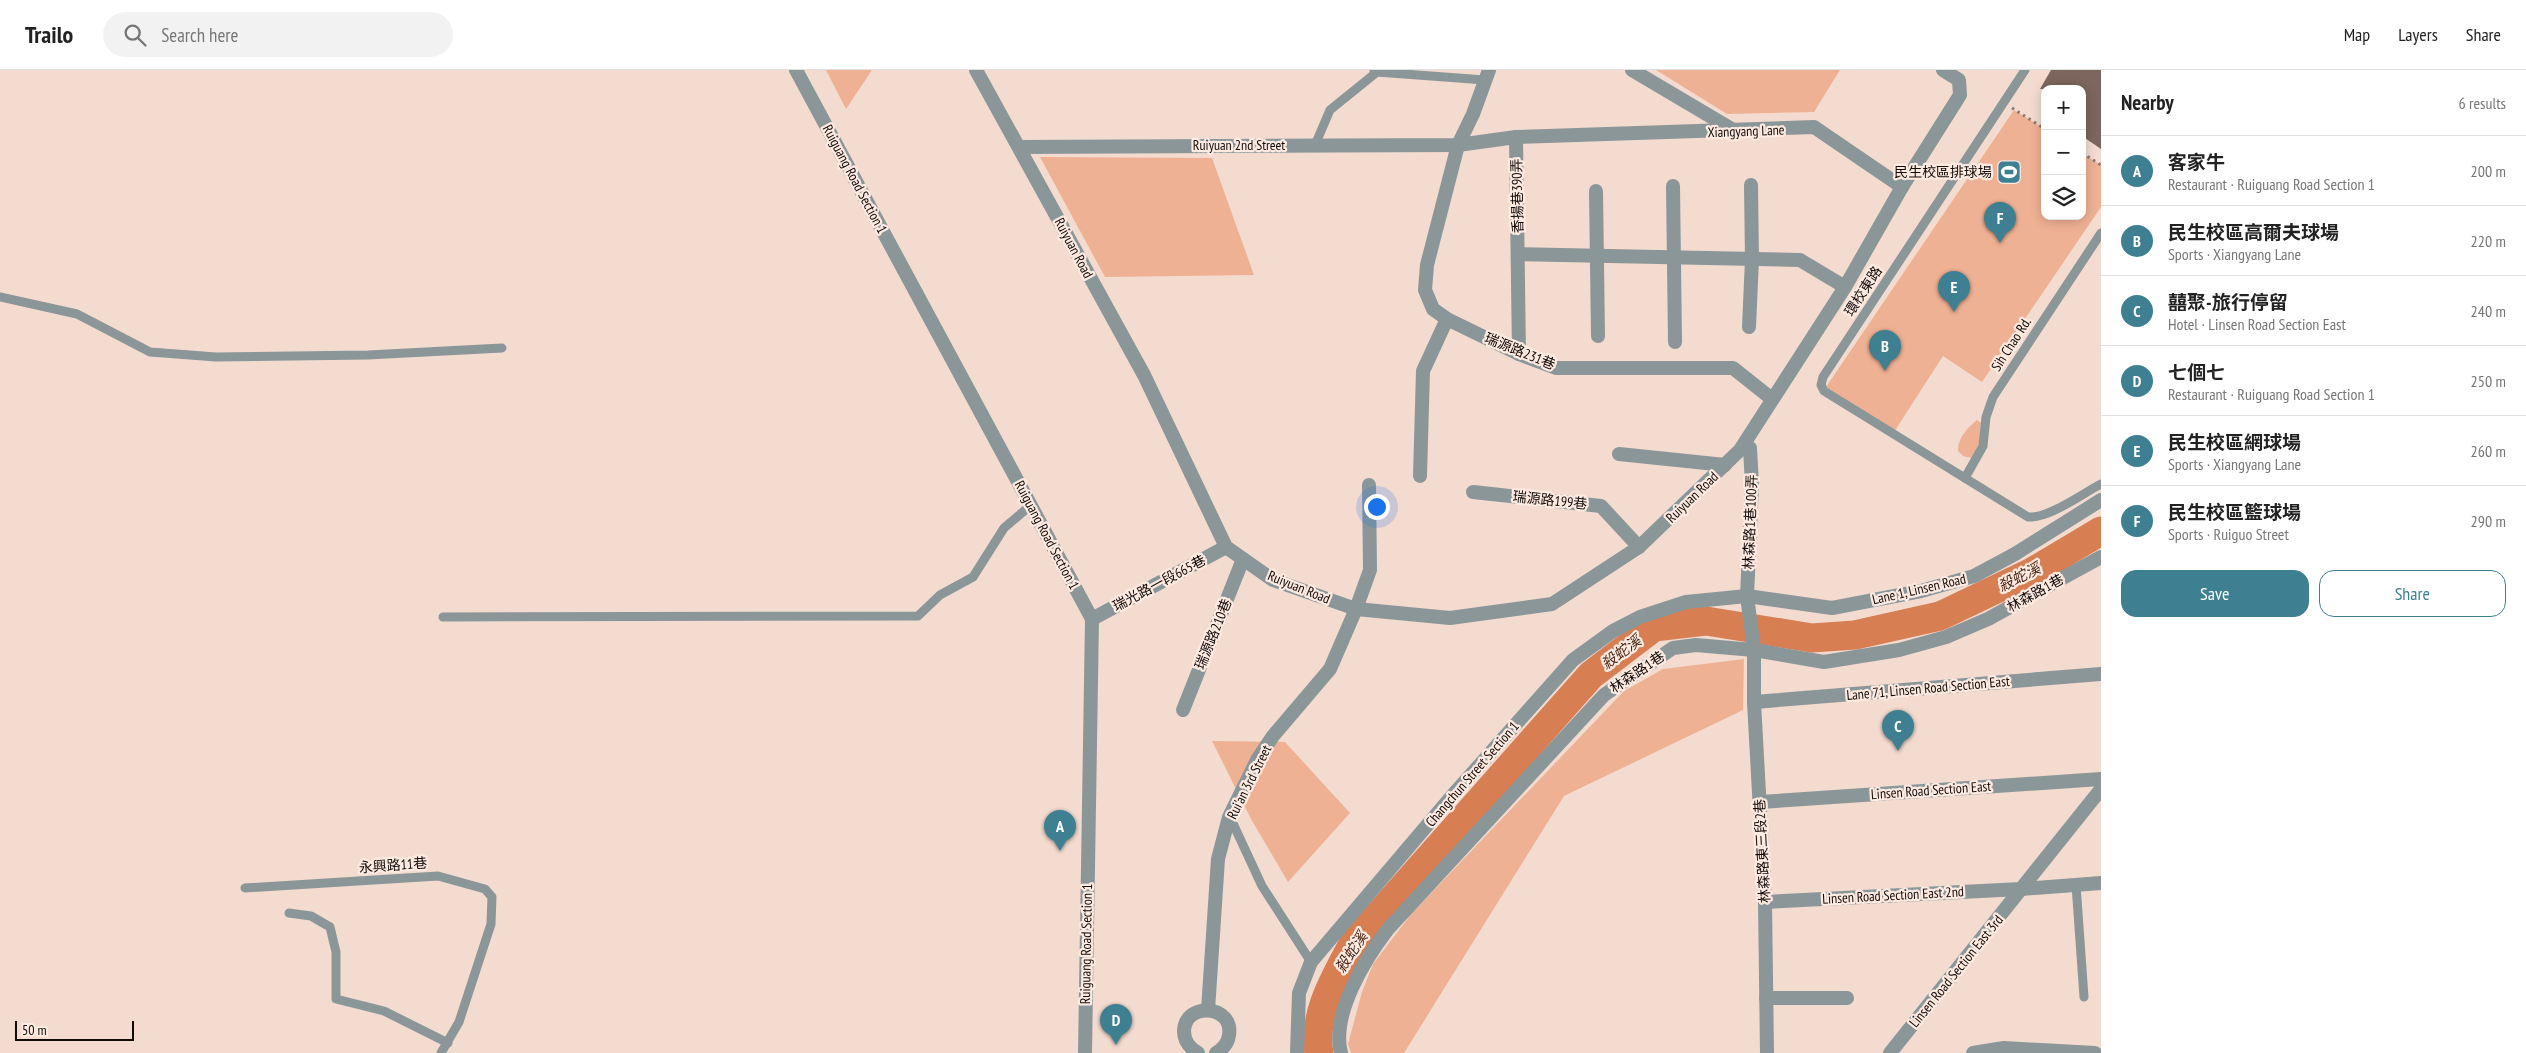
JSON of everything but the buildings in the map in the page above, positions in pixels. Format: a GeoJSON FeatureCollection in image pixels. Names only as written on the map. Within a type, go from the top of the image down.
{"type":"FeatureCollection","features":[{"type":"Feature","properties":{"kind":"street","name":"Ruiguang Road Section 1"},"geometry":{"type":"LineString","coordinates":[[796,70],[1092,620],[1084,1053]]}},
{"type":"Feature","properties":{"kind":"street","name":"Ruiyuan Road"},"geometry":{"type":"LineString","coordinates":[[976,70],[1144,375],[1226,547],[1274,580],[1356,609],[1450,618],[1552,604],[1640,547],[1740,450],[1772,399]]}},
{"type":"Feature","properties":{"kind":"street"},"geometry":{"type":"LineString","coordinates":[[1632,70],[1735,132]]}},
{"type":"Feature","properties":{"kind":"street"},"geometry":{"type":"LineString","coordinates":[[1772,399],[1844,287],[1902,187],[1960,95],[1959,80],[1943,70]]}},
{"type":"Feature","properties":{"kind":"street","name":"瑞源路231巷"},"geometry":{"type":"LineString","coordinates":[[1487,75],[1458,145],[1427,265],[1425,290],[1433,308],[1447,319],[1519,354],[1556,368],[1733,368],[1772,399]]}},
{"type":"Feature","properties":{"kind":"street","name":"Xiangyang Lane"},"geometry":{"type":"LineString","coordinates":[[1458,145],[1516,137],[1735,132],[1814,128],[1902,187]]}},
{"type":"Feature","properties":{"kind":"street","name":"香揚巷390弄"},"geometry":{"type":"LineString","coordinates":[[1516,137],[1519,354]]}},
{"type":"Feature","properties":{"kind":"street","name":"Ruiyuan 2nd Street"},"geometry":{"type":"LineString","coordinates":[[1019,147],[1458,145]]}},
{"type":"Feature","properties":{"kind":"street"},"geometry":{"type":"LineString","coordinates":[[1749,327],[1752,259],[1751,184]]}},
{"type":"Feature","properties":{"kind":"street"},"geometry":{"type":"LineString","coordinates":[[1673,186],[1675,342]]}},
{"type":"Feature","properties":{"kind":"street"},"geometry":{"type":"LineString","coordinates":[[1596,191],[1598,336]]}},
{"type":"Feature","properties":{"kind":"street"},"geometry":{"type":"LineString","coordinates":[[1518,254],[1800,260],[1844,287]]}},
{"type":"Feature","properties":{"kind":"street"},"geometry":{"type":"LineString","coordinates":[[1420,476],[1423,371],[1447,319]]}},
{"type":"Feature","properties":{"kind":"street","name":"林森路1巷100弄"},"geometry":{"type":"LineString","coordinates":[[1750,448],[1752,485],[1747,596],[1754,650]]}},
{"type":"Feature","properties":{"kind":"street"},"geometry":{"type":"LineString","coordinates":[[1619,454],[1725,465]]}},
{"type":"Feature","properties":{"kind":"street","name":"Rui'an 3rd Street"},"geometry":{"type":"LineString","coordinates":[[1208,1010],[1218,859],[1229,816],[1257,760],[1273,736],[1330,669],[1356,609],[1370,570],[1369,485]]}},
{"type":"Feature","properties":{"kind":"street","name":"瑞源路199巷"},"geometry":{"type":"LineString","coordinates":[[1473,492],[1601,506],[1640,547]]}},
{"type":"Feature","properties":{"kind":"street","name":"Lane 1, Linsen Road"},"geometry":{"type":"LineString","coordinates":[[1747,596],[1832,608],[1921,591],[1974,576],[2014,554],[2101,500]]}},
{"type":"Feature","properties":{"kind":"street","name":"瑞光路一段665巷"},"geometry":{"type":"LineString","coordinates":[[1092,620],[1226,547]]}},
{"type":"Feature","properties":{"kind":"street","name":"林森路1巷"},"geometry":{"type":"LineString","coordinates":[[1341,1053],[1339,1032],[1347,1004],[1370,953],[1388,929],[1604,694],[1673,648],[1696,645],[1754,650],[1824,662],[1899,650],[1946,637],[1988,619],[2101,557]]}},
{"type":"Feature","properties":{"kind":"street","name":"瑞源路210巷"},"geometry":{"type":"LineString","coordinates":[[1183,710],[1243,559]]}},
{"type":"Feature","properties":{"kind":"street","name":"Changchun Street Section 1"},"geometry":{"type":"LineString","coordinates":[[1297,1053],[1299,993],[1311,962],[1452,796],[1574,660],[1613,631],[1640,617],[1686,602],[1747,596]]}},
{"type":"Feature","properties":{"kind":"street","name":"林森路東三段2巷"},"geometry":{"type":"LineString","coordinates":[[1754,650],[1754,702],[1765,902],[1767,1053]]}},
{"type":"Feature","properties":{"kind":"street","name":"Lane 71, Linsen Road Section East"},"geometry":{"type":"LineString","coordinates":[[1754,702],[2101,674]]}},
{"type":"Feature","properties":{"kind":"street","name":"Linsen Road Section East"},"geometry":{"type":"LineString","coordinates":[[1760,802],[2101,779]]}},
{"type":"Feature","properties":{"kind":"street"},"geometry":{"type":"LineString","coordinates":[[2021,889],[2101,789]]}},
{"type":"Feature","properties":{"kind":"street","name":"Linsen Road Section East 2nd"},"geometry":{"type":"LineString","coordinates":[[1765,902],[2101,883]]}},
{"type":"Feature","properties":{"kind":"street","name":"Linsen Road Section East 3rd"},"geometry":{"type":"LineString","coordinates":[[1890,1053],[2021,889]]}},
{"type":"Feature","properties":{"kind":"street"},"geometry":{"type":"LineString","coordinates":[[1766,998],[1847,998]]}},
{"type":"Feature","properties":{"kind":"street"},"geometry":{"type":"LineString","coordinates":[[1198,1053],[1187,1044],[1184,1029],[1191,1016],[1197,1012],[1208,1010],[1225,1017],[1230,1031],[1226,1045],[1216,1053]]}},
{"type":"Feature","properties":{"kind":"street"},"geometry":{"type":"LineString","coordinates":[[1973,1053],[2004,1048],[2095,1053]]}},
{"type":"Feature","properties":{"kind":"lane","name":"環校東路"},"geometry":{"type":"LineString","coordinates":[[2025,70],[1821,381],[1824,391],[2028,516],[2036,518],[2101,484]]}},
{"type":"Feature","properties":{"kind":"lane"},"geometry":{"type":"LineString","coordinates":[[1315,145],[1330,110],[1376,71],[1487,75]]}},
{"type":"Feature","properties":{"kind":"lane","name":"Sih Chao Rd."},"geometry":{"type":"LineString","coordinates":[[1965,478],[1983,446],[1986,417],[1993,396],[2101,234]]}},
{"type":"Feature","properties":{"kind":"lane"},"geometry":{"type":"LineString","coordinates":[[0,297],[78,314],[150,352],[216,357],[368,355],[502,348]]}},
{"type":"Feature","properties":{"kind":"lane"},"geometry":{"type":"LineString","coordinates":[[443,617],[918,616],[940,595],[973,577],[1004,528],[1031,505]]}},
{"type":"Feature","properties":{"kind":"lane"},"geometry":{"type":"LineString","coordinates":[[1229,816],[1262,886],[1311,962]]}},
{"type":"Feature","properties":{"kind":"lane","name":"永興路11巷"},"geometry":{"type":"LineString","coordinates":[[245,888],[438,876],[485,889],[492,897],[491,924],[459,1022],[441,1053]]}},
{"type":"Feature","properties":{"kind":"lane"},"geometry":{"type":"LineString","coordinates":[[2076,885],[2084,997]]}},
{"type":"Feature","properties":{"kind":"lane"},"geometry":{"type":"LineString","coordinates":[[289,914],[312,916],[330,927],[336,952],[336,999],[384,1011],[448,1043]]}},
{"type":"Feature","properties":{"kind":"path"},"geometry":{"type":"LineString","coordinates":[[2004,102],[2041,126]]}},
{"type":"Feature","properties":{"kind":"path"},"geometry":{"type":"LineString","coordinates":[[2086,156],[2101,165]]}},
{"type":"Feature","properties":{"kind":"shaded area"},"geometry":{"type":"Polygon","coordinates":[[[826,70],[872,70],[846,109],[826,70]]]}},
{"type":"Feature","properties":{"kind":"shaded area"},"geometry":{"type":"Polygon","coordinates":[[[1656,70],[1840,70],[1814,112],[1727,114],[1656,70]]]}},
{"type":"Feature","properties":{"kind":"shaded area"},"geometry":{"type":"Polygon","coordinates":[[[2014,110],[2041,127],[2041,220],[2086,220],[2086,156],[2101,165],[2101,207],[1982,382],[1943,356],[1894,432],[1826,387],[2014,110]]]}},
{"type":"Feature","properties":{"kind":"shaded area"},"geometry":{"type":"Polygon","coordinates":[[[1040,157],[1212,158],[1254,275],[1105,277],[1040,157]]]}},
{"type":"Feature","properties":{"kind":"shaded area"},"geometry":{"type":"Polygon","coordinates":[[[1977,420],[1981,423],[1980,442],[1972,458],[1963,456],[1958,451],[1959,442],[1977,420]]]}},
{"type":"Feature","properties":{"kind":"shaded area"},"geometry":{"type":"Polygon","coordinates":[[[1744,659],[1743,710],[1564,796],[1404,1053],[1351,1053],[1348,1044],[1362,992],[1373,964],[1412,913],[1624,691],[1663,669],[1744,659]]]}},
{"type":"Feature","properties":{"kind":"shaded area"},"geometry":{"type":"Polygon","coordinates":[[[1212,741],[1285,742],[1350,813],[1288,882],[1251,819],[1212,741]]]}},
{"type":"Feature","properties":{"kind":"waterway","name":"殺蛇溪"},"geometry":{"type":"LineString","coordinates":[[1319,1053],[1319,1024],[1322,1010],[1333,983],[1353,944],[1591,675],[1654,627],[1706,621],[1812,638],[1855,635],[1940,616],[2032,572],[2101,531]]}},
{"type":"Feature","properties":{"kind":"place","name":"民生校區排球場"},"geometry":{"type":"Point","coordinates":[2009,172]}},
{"type":"Feature","properties":{"kind":"place","name":"民生校區籃球場"},"geometry":{"type":"Point","coordinates":[2000,243]}},
{"type":"Feature","properties":{"kind":"place","name":"民生校區網球場"},"geometry":{"type":"Point","coordinates":[1954,312]}},
{"type":"Feature","properties":{"kind":"place","name":"民生校區高爾夫球場"},"geometry":{"type":"Point","coordinates":[1885,371]}},
{"type":"Feature","properties":{"kind":"place","name":"囍聚-旅行停留"},"geometry":{"type":"Point","coordinates":[1898,751]}},
{"type":"Feature","properties":{"kind":"place","name":"客家牛"},"geometry":{"type":"Point","coordinates":[1060,851]}},
{"type":"Feature","properties":{"kind":"place","name":"七個七"},"geometry":{"type":"Point","coordinates":[1116,1045]}}]}
